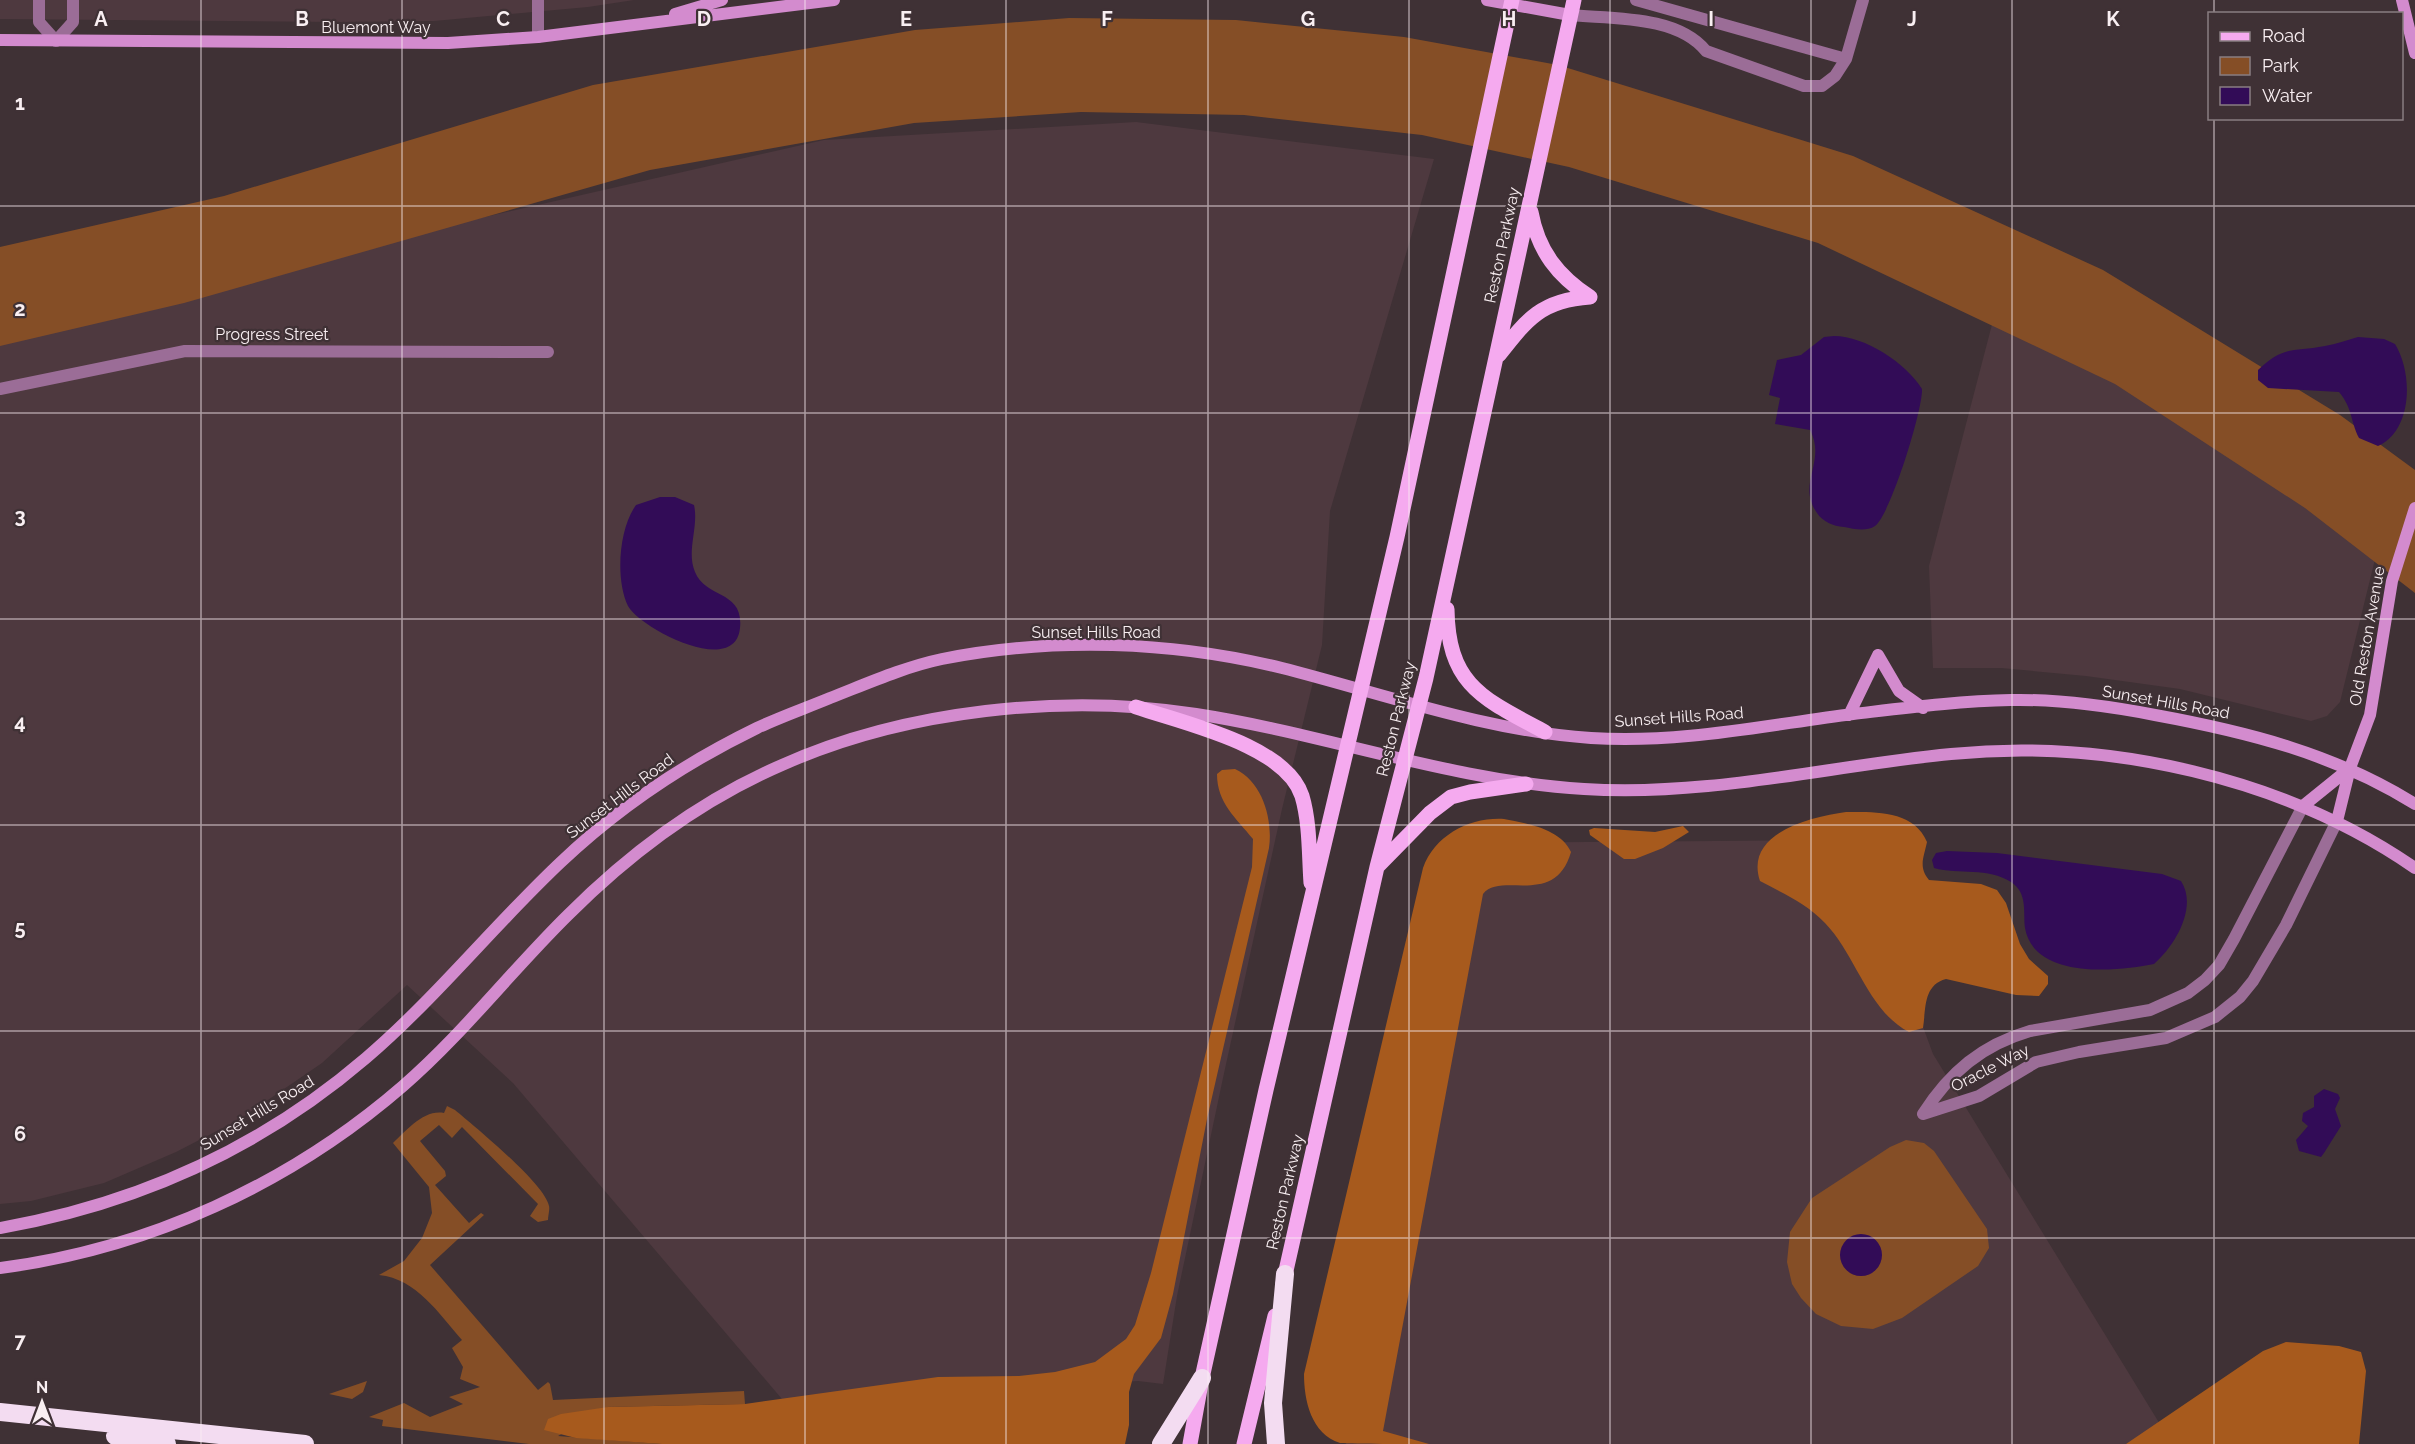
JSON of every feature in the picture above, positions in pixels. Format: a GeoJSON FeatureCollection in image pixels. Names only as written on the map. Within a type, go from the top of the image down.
{"type":"FeatureCollection","features":[{"type":"Feature","properties":{"kind":"highway"},"geometry":{"type":"LineString","coordinates":[[1276,1444],[1273,1403],[1285,1274]]}},
{"type":"Feature","properties":{"kind":"highway"},"geometry":{"type":"LineString","coordinates":[[1161,1444],[1202,1378]]}},
{"type":"Feature","properties":{"kind":"highway"},"geometry":{"type":"LineString","coordinates":[[0,1412],[305,1444]]}},
{"type":"Feature","properties":{"kind":"highway"},"geometry":{"type":"LineString","coordinates":[[0,1418],[167,1444]]}},
{"type":"Feature","properties":{"kind":"main road","name":"Bluemont Way"},"geometry":{"type":"LineString","coordinates":[[644,23],[722,0]]}},
{"type":"Feature","properties":{"kind":"main road","name":"Bluemont Way"},"geometry":{"type":"LineString","coordinates":[[0,40],[448,43],[538,37],[834,0]]}},
{"type":"Feature","properties":{"kind":"main road"},"geometry":{"type":"LineString","coordinates":[[1487,0],[1572,7]]}},
{"type":"Feature","properties":{"kind":"main road"},"geometry":{"type":"LineString","coordinates":[[2402,0],[2415,50]]}},
{"type":"Feature","properties":{"kind":"main road"},"geometry":{"type":"LineString","coordinates":[[1190,1444],[1202,1378],[1359,689],[1397,537],[1511,2]]}},
{"type":"Feature","properties":{"kind":"main road","name":"Reston Parkway"},"geometry":{"type":"LineString","coordinates":[[1244,1444],[1377,867],[1419,705],[1572,7]]}},
{"type":"Feature","properties":{"kind":"main road"},"geometry":{"type":"LineString","coordinates":[[1496,359],[1531,316],[1555,303],[1590,297],[1573,286],[1545,255],[1535,234],[1530,204]]}},
{"type":"Feature","properties":{"kind":"main road","name":"Old Reston Avenue"},"geometry":{"type":"LineString","coordinates":[[2337,821],[2350,768],[2370,715],[2392,580],[2415,508]]}},
{"type":"Feature","properties":{"kind":"main road"},"geometry":{"type":"LineString","coordinates":[[1446,585],[1447,627],[1456,664],[1475,691],[1545,732]]}},
{"type":"Feature","properties":{"kind":"main road","name":"Sunset Hills Road"},"geometry":{"type":"LineString","coordinates":[[0,1228],[73,1214],[118,1200],[224,1155],[279,1123],[328,1090],[372,1053],[561,862],[598,829],[695,762],[759,727],[879,679],[934,660],[1033,648],[1124,645],[1219,655],[1419,705],[1545,732],[1588,738],[1643,739],[1765,728],[1849,715],[2019,700],[2075,703],[2132,711],[2282,743],[2350,768],[2415,804]]}},
{"type":"Feature","properties":{"kind":"main road"},"geometry":{"type":"LineString","coordinates":[[1849,715],[1878,655],[1899,691],[1923,708]]}},
{"type":"Feature","properties":{"kind":"main road"},"geometry":{"type":"LineString","coordinates":[[1136,707],[1250,746],[1283,766],[1301,794],[1312,897]]}},
{"type":"Feature","properties":{"kind":"main road"},"geometry":{"type":"LineString","coordinates":[[0,1268],[80,1253],[182,1220],[236,1197],[323,1147],[401,1087],[563,920],[603,882],[701,807],[751,780],[823,748],[890,729],[947,718],[1027,708],[1136,707],[1194,713],[1526,784],[1585,789],[1679,790],[1948,754],[2037,750],[2086,754],[2185,771],[2239,784],[2303,806],[2337,821],[2415,868]]}},
{"type":"Feature","properties":{"kind":"main road"},"geometry":{"type":"LineString","coordinates":[[2303,806],[2350,768]]}},
{"type":"Feature","properties":{"kind":"main road"},"geometry":{"type":"LineString","coordinates":[[1377,867],[1408,838],[1418,824],[1451,797],[1526,784]]}},
{"type":"Feature","properties":{"kind":"street"},"geometry":{"type":"LineString","coordinates":[[39,0],[39,22],[56,41],[73,22],[73,0]]}},
{"type":"Feature","properties":{"kind":"street"},"geometry":{"type":"LineString","coordinates":[[538,0],[538,37]]}},
{"type":"Feature","properties":{"kind":"street"},"geometry":{"type":"LineString","coordinates":[[1636,0],[1846,59]]}},
{"type":"Feature","properties":{"kind":"street"},"geometry":{"type":"LineString","coordinates":[[1572,7],[1685,33],[1697,40],[1706,51],[1804,86],[1822,86],[1835,76],[1846,59],[1863,0]]}},
{"type":"Feature","properties":{"kind":"street","name":"Progress Street"},"geometry":{"type":"LineString","coordinates":[[0,389],[185,351],[548,352]]}},
{"type":"Feature","properties":{"kind":"street","name":"Oracle Way"},"geometry":{"type":"LineString","coordinates":[[2303,806],[2234,939],[2219,965],[2205,980],[2188,993],[2150,1010],[2047,1027],[2013,1036],[1958,1069],[1940,1088],[1923,1114],[1979,1096],[2036,1062],[2079,1052],[2166,1038],[2190,1030],[2215,1017],[2240,997],[2253,981],[2286,925],[2337,821]]}},
{"type":"Feature","properties":{"kind":"shaded area"},"geometry":{"type":"Polygon","coordinates":[[[0,0],[634,0],[588,7],[434,21],[339,22],[0,19],[0,0]]]}},
{"type":"Feature","properties":{"kind":"shaded area"},"geometry":{"type":"Polygon","coordinates":[[[1136,122],[1434,159],[1330,511],[1322,645],[1282,809],[1223,1078],[1177,1296],[1163,1384],[1138,1381],[787,1405],[513,1083],[407,985],[322,1063],[240,1119],[176,1152],[104,1183],[31,1201],[0,1204],[0,327],[824,140],[1136,122]]]}},
{"type":"Feature","properties":{"kind":"shaded area"},"geometry":{"type":"Polygon","coordinates":[[[1995,313],[2199,421],[2377,551],[2340,702],[2327,716],[2311,721],[2180,689],[2086,676],[2001,668],[1933,668],[1929,566],[1995,313]]]}},
{"type":"Feature","properties":{"kind":"shaded area"},"geometry":{"type":"Polygon","coordinates":[[[1235,769],[1253,783],[1264,803],[1269,826],[1269,848],[1207,1119],[1173,1294],[1161,1338],[1134,1374],[1129,1392],[1129,1425],[1125,1444],[662,1444],[576,1438],[544,1430],[548,1419],[561,1414],[608,1407],[745,1404],[938,1377],[1019,1376],[1055,1372],[1095,1362],[1126,1339],[1135,1325],[1151,1273],[1252,867],[1253,839],[1229,810],[1218,784],[1217,774],[1222,770],[1235,769]]]}},
{"type":"Feature","properties":{"kind":"shaded area"},"geometry":{"type":"Polygon","coordinates":[[[1846,812],[1881,813],[1903,818],[1913,824],[1927,842],[1923,866],[1929,880],[1981,884],[1997,890],[2006,903],[2020,944],[2029,959],[2048,976],[2048,984],[2039,996],[2016,995],[1946,979],[1939,982],[1929,992],[1923,1028],[1909,1032],[1895,1023],[1873,997],[1836,936],[1825,923],[1802,904],[1760,881],[1758,864],[1762,851],[1771,839],[1783,830],[1799,823],[1846,812]]]}},
{"type":"Feature","properties":{"kind":"shaded area"},"geometry":{"type":"Polygon","coordinates":[[[1504,819],[1542,828],[1559,838],[1571,852],[1563,869],[1553,879],[1541,884],[1491,888],[1483,894],[1383,1431],[1429,1444],[1340,1443],[1330,1439],[1322,1432],[1311,1415],[1304,1374],[1423,868],[1436,846],[1455,830],[1479,821],[1504,819]]]}},
{"type":"Feature","properties":{"kind":"shaded area"},"geometry":{"type":"Polygon","coordinates":[[[1683,826],[1689,832],[1663,848],[1635,859],[1624,859],[1590,835],[1589,830],[1594,828],[1655,832],[1683,826]]]}},
{"type":"Feature","properties":{"kind":"shaded area"},"geometry":{"type":"Polygon","coordinates":[[[1854,840],[1933,1054],[2166,1434],[2154,1444],[1346,1444],[1459,843],[1854,840]]]}},
{"type":"Feature","properties":{"kind":"shaded area"},"geometry":{"type":"Polygon","coordinates":[[[2286,1342],[2339,1346],[2361,1352],[2366,1371],[2359,1444],[2126,1444],[2263,1351],[2286,1342]]]}},
{"type":"Feature","properties":{"kind":"green space"},"geometry":{"type":"Polygon","coordinates":[[[1069,18],[1236,20],[1404,37],[1558,65],[1853,156],[2103,270],[2340,415],[2415,470],[2415,593],[2305,508],[2115,384],[1818,243],[1569,167],[1422,135],[1244,115],[1081,112],[914,123],[650,170],[184,303],[0,346],[0,247],[224,196],[593,85],[915,30],[1069,18]]]}},
{"type":"Feature","properties":{"kind":"green space"},"geometry":{"type":"Polygon","coordinates":[[[447,1106],[455,1110],[523,1170],[545,1196],[549,1206],[548,1220],[538,1222],[530,1216],[538,1204],[462,1127],[452,1138],[439,1125],[420,1141],[445,1171],[446,1176],[435,1185],[469,1223],[481,1213],[484,1215],[430,1265],[538,1390],[548,1382],[553,1400],[744,1391],[745,1404],[608,1407],[558,1436],[662,1444],[529,1444],[382,1426],[383,1420],[369,1417],[404,1403],[430,1417],[463,1404],[449,1397],[480,1387],[460,1379],[463,1367],[452,1348],[462,1340],[426,1299],[405,1283],[379,1275],[404,1261],[422,1238],[432,1213],[429,1187],[393,1143],[416,1122],[429,1114],[444,1113],[447,1106]]]}},
{"type":"Feature","properties":{"kind":"green space"},"geometry":{"type":"Polygon","coordinates":[[[1906,1140],[1924,1143],[1934,1151],[1987,1229],[1989,1248],[1978,1266],[1902,1318],[1873,1329],[1841,1326],[1816,1314],[1792,1284],[1787,1262],[1790,1232],[1812,1198],[1890,1147],[1906,1140]]]}},
{"type":"Feature","properties":{"kind":"green space"},"geometry":{"type":"Polygon","coordinates":[[[367,1381],[363,1392],[352,1399],[329,1394],[367,1381]]]}},
{"type":"Feature","properties":{"kind":"water"},"geometry":{"type":"Polygon","coordinates":[[[1834,336],[1859,341],[1884,353],[1906,370],[1922,389],[1917,417],[1897,483],[1882,517],[1875,526],[1868,529],[1832,525],[1817,513],[1809,492],[1815,452],[1810,430],[1775,424],[1780,398],[1769,395],[1777,360],[1801,355],[1824,337],[1834,336]]]}},
{"type":"Feature","properties":{"kind":"water"},"geometry":{"type":"Polygon","coordinates":[[[2358,337],[2384,339],[2395,344],[2405,370],[2407,385],[2404,414],[2390,438],[2378,446],[2359,438],[2347,404],[2339,392],[2268,388],[2258,380],[2258,370],[2282,353],[2329,345],[2358,337]]]}},
{"type":"Feature","properties":{"kind":"water"},"geometry":{"type":"Polygon","coordinates":[[[660,497],[675,497],[694,505],[692,556],[695,572],[707,587],[730,601],[740,616],[740,628],[734,642],[722,649],[706,649],[667,636],[650,626],[628,606],[621,582],[620,568],[626,527],[636,505],[660,497]]]}},
{"type":"Feature","properties":{"kind":"water"},"geometry":{"type":"Polygon","coordinates":[[[1947,851],[1997,853],[2162,874],[2181,881],[2186,891],[2187,902],[2182,926],[2169,947],[2154,964],[2099,970],[2060,964],[2044,956],[2032,945],[2025,928],[2022,897],[2016,886],[1993,874],[1934,868],[1932,860],[1936,853],[1947,851]]]}},
{"type":"Feature","properties":{"kind":"water"},"geometry":{"type":"Polygon","coordinates":[[[2324,1089],[2338,1094],[2340,1098],[2335,1109],[2341,1126],[2321,1157],[2299,1151],[2296,1140],[2308,1126],[2302,1121],[2303,1113],[2314,1107],[2314,1096],[2324,1089]]]}},
{"type":"Feature","properties":{"kind":"water"},"geometry":{"type":"Polygon","coordinates":[[[1861,1234],[1876,1240],[1882,1255],[1876,1270],[1861,1276],[1846,1270],[1840,1255],[1846,1240],[1861,1234]]]}}]}
